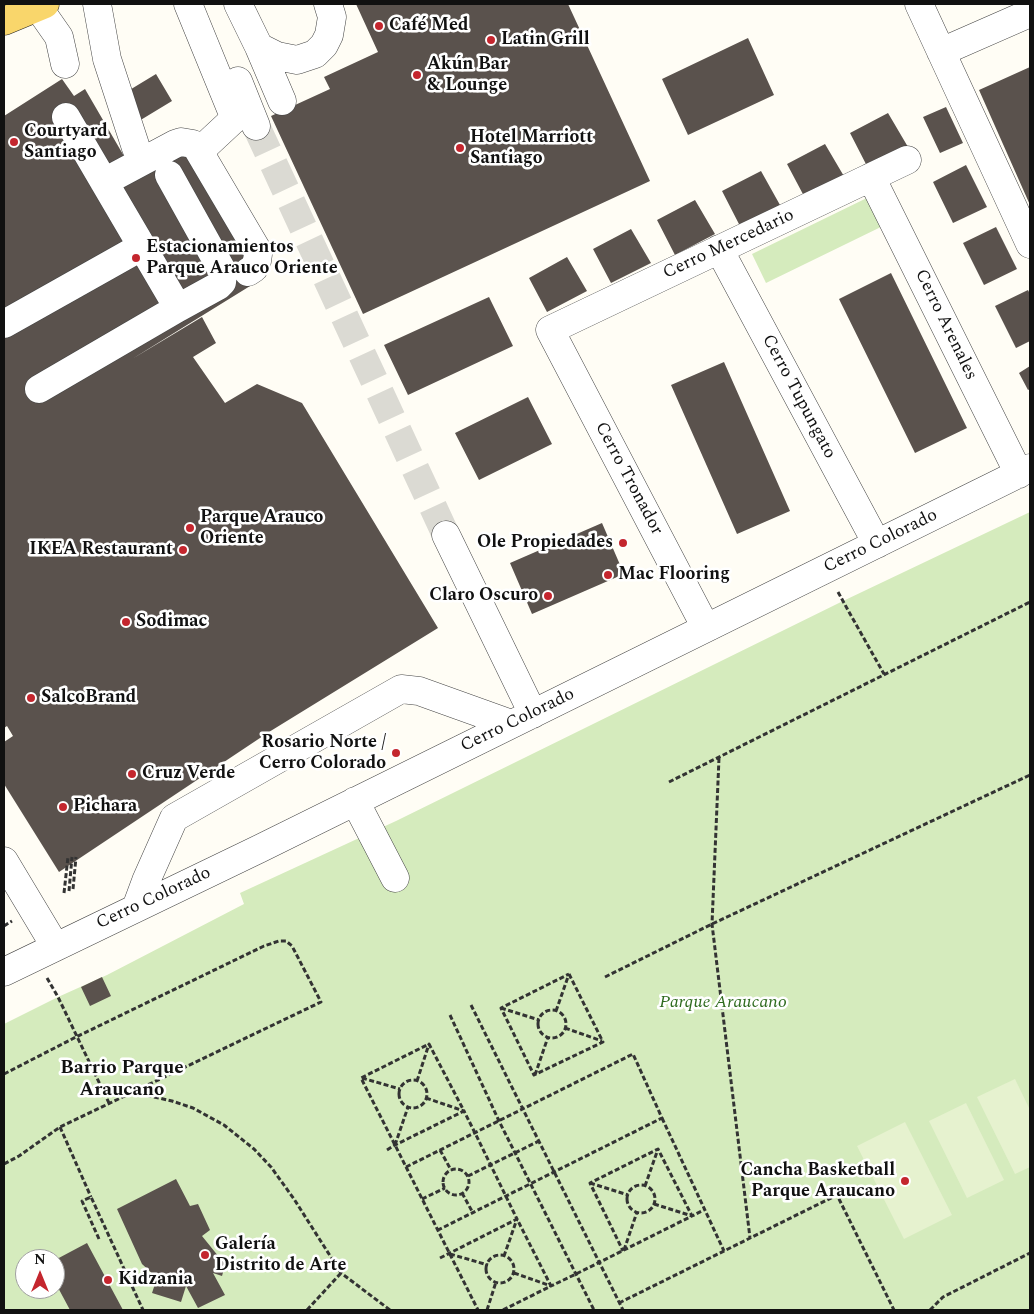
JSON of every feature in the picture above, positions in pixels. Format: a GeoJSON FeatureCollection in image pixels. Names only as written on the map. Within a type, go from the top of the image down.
{"type":"FeatureCollection","features":[{"type":"Feature","properties":{"kind":"main road"},"geometry":{"type":"LineString","coordinates":[[4,21],[42,5]]}},
{"type":"Feature","properties":{"kind":"street"},"geometry":{"type":"LineString","coordinates":[[97,4],[107,58],[136,148]]}},
{"type":"Feature","properties":{"kind":"street"},"geometry":{"type":"LineString","coordinates":[[188,4],[233,114],[233,120],[204,147]]}},
{"type":"Feature","properties":{"kind":"street"},"geometry":{"type":"LineString","coordinates":[[206,4],[256,126]]}},
{"type":"Feature","properties":{"kind":"street"},"geometry":{"type":"LineString","coordinates":[[238,4],[282,101]]}},
{"type":"Feature","properties":{"kind":"street"},"geometry":{"type":"LineString","coordinates":[[259,47],[277,56],[297,60],[315,54],[324,45],[329,35],[332,17],[328,4]]}},
{"type":"Feature","properties":{"kind":"street"},"geometry":{"type":"LineString","coordinates":[[919,4],[1030,244]]}},
{"type":"Feature","properties":{"kind":"street"},"geometry":{"type":"LineString","coordinates":[[42,5],[59,37],[65,64]]}},
{"type":"Feature","properties":{"kind":"street"},"geometry":{"type":"LineString","coordinates":[[941,52],[1030,13]]}},
{"type":"Feature","properties":{"kind":"street"},"geometry":{"type":"LineString","coordinates":[[66,117],[178,308]]}},
{"type":"Feature","properties":{"kind":"street"},"geometry":{"type":"LineString","coordinates":[[104,182],[175,144],[181,142],[192,144],[197,148],[256,248],[258,254],[257,261],[254,268],[248,272]]}},
{"type":"Feature","properties":{"kind":"street","name":"Cerro Mercedario"},"geometry":{"type":"LineString","coordinates":[[550,330],[907,160]]}},
{"type":"Feature","properties":{"kind":"street"},"geometry":{"type":"LineString","coordinates":[[39,389],[222,282],[223,272],[169,175]]}},
{"type":"Feature","properties":{"kind":"street","name":"Cerro Arenales"},"geometry":{"type":"LineString","coordinates":[[871,177],[1024,471]]}},
{"type":"Feature","properties":{"kind":"street"},"geometry":{"type":"LineString","coordinates":[[4,324],[142,247]]}},
{"type":"Feature","properties":{"kind":"street","name":"Cerro Tupungato"},"geometry":{"type":"LineString","coordinates":[[719,250],[877,544]]}},
{"type":"Feature","properties":{"kind":"street","name":"Cerro Tronador"},"geometry":{"type":"LineString","coordinates":[[550,330],[706,628]]}},
{"type":"Feature","properties":{"kind":"street","name":"Cerro Colorado"},"geometry":{"type":"LineString","coordinates":[[23,957],[136,908],[259,849],[1024,471]]}},
{"type":"Feature","properties":{"kind":"street"},"geometry":{"type":"LineString","coordinates":[[446,535],[522,719]]}},
{"type":"Feature","properties":{"kind":"street"},"geometry":{"type":"LineString","coordinates":[[136,908],[174,818],[401,689],[419,691],[522,719]]}},
{"type":"Feature","properties":{"kind":"street"},"geometry":{"type":"LineString","coordinates":[[355,801],[395,878]]}},
{"type":"Feature","properties":{"kind":"street"},"geometry":{"type":"LineString","coordinates":[[4,861],[28,901],[23,957]]}},
{"type":"Feature","properties":{"kind":"street"},"geometry":{"type":"LineString","coordinates":[[4,887],[28,901]]}},
{"type":"Feature","properties":{"kind":"path"},"geometry":{"type":"LineString","coordinates":[[827,569],[884,674]]}},
{"type":"Feature","properties":{"kind":"path"},"geometry":{"type":"LineString","coordinates":[[669,782],[1030,602]]}},
{"type":"Feature","properties":{"kind":"path"},"geometry":{"type":"LineString","coordinates":[[719,758],[712,924],[750,1238]]}},
{"type":"Feature","properties":{"kind":"path"},"geometry":{"type":"LineString","coordinates":[[605,977],[712,924],[1030,775]]}},
{"type":"Feature","properties":{"kind":"path"},"geometry":{"type":"LineString","coordinates":[[72,857],[73,889]]}},
{"type":"Feature","properties":{"kind":"path"},"geometry":{"type":"LineString","coordinates":[[69,891],[72,857]]}},
{"type":"Feature","properties":{"kind":"path"},"geometry":{"type":"LineString","coordinates":[[64,893],[72,857]]}},
{"type":"Feature","properties":{"kind":"path"},"geometry":{"type":"LineString","coordinates":[[4,1074],[264,946],[279,941],[289,942],[321,1002],[60,1126],[19,1156],[4,1164]]}},
{"type":"Feature","properties":{"kind":"path"},"geometry":{"type":"LineString","coordinates":[[23,957],[58,997],[109,1103]]}},
{"type":"Feature","properties":{"kind":"path"},"geometry":{"type":"LineString","coordinates":[[501,1008],[569,974]]}},
{"type":"Feature","properties":{"kind":"path"},"geometry":{"type":"LineString","coordinates":[[556,1011],[569,974]]}},
{"type":"Feature","properties":{"kind":"path"},"geometry":{"type":"LineString","coordinates":[[569,974],[603,1042]]}},
{"type":"Feature","properties":{"kind":"path"},"geometry":{"type":"LineString","coordinates":[[471,1005],[623,1310]]}},
{"type":"Feature","properties":{"kind":"path"},"geometry":{"type":"LineString","coordinates":[[501,1008],[539,1020]]}},
{"type":"Feature","properties":{"kind":"path"},"geometry":{"type":"LineString","coordinates":[[501,1008],[534,1075]]}},
{"type":"Feature","properties":{"kind":"path"},"geometry":{"type":"LineString","coordinates":[[553,1010],[563,1016],[565,1028],[556,1037],[548,1037],[540,1030],[539,1020],[546,1012],[553,1010]]}},
{"type":"Feature","properties":{"kind":"path"},"geometry":{"type":"LineString","coordinates":[[450,1014],[515,1153],[594,1310]]}},
{"type":"Feature","properties":{"kind":"path"},"geometry":{"type":"LineString","coordinates":[[565,1028],[603,1042]]}},
{"type":"Feature","properties":{"kind":"path"},"geometry":{"type":"LineString","coordinates":[[534,1075],[548,1037]]}},
{"type":"Feature","properties":{"kind":"path"},"geometry":{"type":"LineString","coordinates":[[534,1075],[603,1042]]}},
{"type":"Feature","properties":{"kind":"path"},"geometry":{"type":"LineString","coordinates":[[361,1078],[429,1044]]}},
{"type":"Feature","properties":{"kind":"path"},"geometry":{"type":"LineString","coordinates":[[416,1081],[429,1044]]}},
{"type":"Feature","properties":{"kind":"path"},"geometry":{"type":"LineString","coordinates":[[429,1044],[551,1286]]}},
{"type":"Feature","properties":{"kind":"path"},"geometry":{"type":"LineString","coordinates":[[406,1167],[633,1054],[724,1251]]}},
{"type":"Feature","properties":{"kind":"path"},"geometry":{"type":"LineString","coordinates":[[361,1078],[400,1090]]}},
{"type":"Feature","properties":{"kind":"path"},"geometry":{"type":"LineString","coordinates":[[361,1078],[478,1310]]}},
{"type":"Feature","properties":{"kind":"path"},"geometry":{"type":"LineString","coordinates":[[413,1080],[421,1083],[426,1090],[426,1098],[421,1105],[408,1107],[400,1100],[400,1090],[403,1084],[413,1080]]}},
{"type":"Feature","properties":{"kind":"path"},"geometry":{"type":"LineString","coordinates":[[131,1092],[172,1101],[193,1108],[224,1125],[254,1149],[271,1167],[294,1199],[341,1273],[390,1310]]}},
{"type":"Feature","properties":{"kind":"path"},"geometry":{"type":"LineString","coordinates":[[426,1098],[464,1111]]}},
{"type":"Feature","properties":{"kind":"path"},"geometry":{"type":"LineString","coordinates":[[395,1146],[408,1107]]}},
{"type":"Feature","properties":{"kind":"path"},"geometry":{"type":"LineString","coordinates":[[387,1150],[464,1111]]}},
{"type":"Feature","properties":{"kind":"path"},"geometry":{"type":"LineString","coordinates":[[438,1230],[662,1118]]}},
{"type":"Feature","properties":{"kind":"path"},"geometry":{"type":"LineString","coordinates":[[60,1126],[142,1310]]}},
{"type":"Feature","properties":{"kind":"path"},"geometry":{"type":"LineString","coordinates":[[468,1176],[539,1141]]}},
{"type":"Feature","properties":{"kind":"path"},"geometry":{"type":"LineString","coordinates":[[658,1149],[692,1216]]}},
{"type":"Feature","properties":{"kind":"path"},"geometry":{"type":"LineString","coordinates":[[590,1183],[658,1149]]}},
{"type":"Feature","properties":{"kind":"path"},"geometry":{"type":"LineString","coordinates":[[645,1186],[658,1149]]}},
{"type":"Feature","properties":{"kind":"path"},"geometry":{"type":"LineString","coordinates":[[440,1150],[451,1170]]}},
{"type":"Feature","properties":{"kind":"path"},"geometry":{"type":"LineString","coordinates":[[459,1169],[466,1173],[469,1184],[466,1191],[455,1195],[445,1188],[445,1176],[451,1170],[459,1169]]}},
{"type":"Feature","properties":{"kind":"path"},"geometry":{"type":"LineString","coordinates":[[590,1183],[628,1195]]}},
{"type":"Feature","properties":{"kind":"path"},"geometry":{"type":"LineString","coordinates":[[590,1183],[623,1251]]}},
{"type":"Feature","properties":{"kind":"path"},"geometry":{"type":"LineString","coordinates":[[645,1186],[652,1191],[654,1204],[645,1212],[636,1212],[629,1206],[628,1195],[635,1187],[645,1186]]}},
{"type":"Feature","properties":{"kind":"path"},"geometry":{"type":"LineString","coordinates":[[422,1199],[445,1188]]}},
{"type":"Feature","properties":{"kind":"path"},"geometry":{"type":"LineString","coordinates":[[462,1193],[473,1213]]}},
{"type":"Feature","properties":{"kind":"path"},"geometry":{"type":"LineString","coordinates":[[619,1303],[837,1195],[894,1310]]}},
{"type":"Feature","properties":{"kind":"path"},"geometry":{"type":"LineString","coordinates":[[92,1198],[82,1202],[99,1238]]}},
{"type":"Feature","properties":{"kind":"path"},"geometry":{"type":"LineString","coordinates":[[654,1204],[692,1216]]}},
{"type":"Feature","properties":{"kind":"path"},"geometry":{"type":"LineString","coordinates":[[504,1310],[704,1210]]}},
{"type":"Feature","properties":{"kind":"path"},"geometry":{"type":"LineString","coordinates":[[623,1251],[636,1212]]}},
{"type":"Feature","properties":{"kind":"path"},"geometry":{"type":"LineString","coordinates":[[440,1258],[517,1219]]}},
{"type":"Feature","properties":{"kind":"path"},"geometry":{"type":"LineString","coordinates":[[504,1256],[517,1219]]}},
{"type":"Feature","properties":{"kind":"path"},"geometry":{"type":"LineString","coordinates":[[930,1310],[943,1297],[1030,1253]]}},
{"type":"Feature","properties":{"kind":"path"},"geometry":{"type":"LineString","coordinates":[[450,1254],[488,1265]]}},
{"type":"Feature","properties":{"kind":"path"},"geometry":{"type":"LineString","coordinates":[[504,1256],[514,1265],[514,1273],[509,1280],[501,1283],[496,1282],[488,1275],[488,1265],[494,1257],[504,1256]]}},
{"type":"Feature","properties":{"kind":"path"},"geometry":{"type":"LineString","coordinates":[[307,1310],[341,1273]]}},
{"type":"Feature","properties":{"kind":"path"},"geometry":{"type":"LineString","coordinates":[[514,1273],[551,1286]]}},
{"type":"Feature","properties":{"kind":"path"},"geometry":{"type":"LineString","coordinates":[[486,1310],[496,1282]]}},
{"type":"Feature","properties":{"kind":"green space"},"geometry":{"type":"Polygon","coordinates":[[[873,195],[887,224],[766,283],[752,254],[873,195]]]}},
{"type":"Feature","properties":{"kind":"green space","name":"Parque Araucano"},"geometry":{"type":"Polygon","coordinates":[[[1030,512],[1030,1310],[4,1310],[4,1024],[107,975],[244,904],[240,893],[396,821],[843,601],[1030,512]]]}},
{"type":"Feature","properties":{"kind":"green space"},"geometry":{"type":"Polygon","coordinates":[[[1015,1079],[1030,1110],[1030,1167],[1015,1174],[977,1097],[1015,1079]]]}},
{"type":"Feature","properties":{"kind":"green space"},"geometry":{"type":"Polygon","coordinates":[[[966,1103],[1004,1180],[967,1198],[929,1121],[966,1103]]]}},
{"type":"Feature","properties":{"kind":"green space","name":"Cancha Basketball Parque Araucano"},"geometry":{"type":"Polygon","coordinates":[[[905,1122],[952,1215],[904,1239],[857,1146],[905,1122]]]}},
{"type":"Feature","properties":{"kind":"building","name":"Hotel Marriott Santiago"},"geometry":{"type":"Polygon","coordinates":[[[356,4],[568,4],[650,181],[363,314],[271,116],[330,89],[324,77],[378,52],[356,4]]]}},
{"type":"Feature","properties":{"kind":"building"},"geometry":{"type":"Polygon","coordinates":[[[748,38],[774,95],[688,135],[662,79],[748,38]]]}},
{"type":"Feature","properties":{"kind":"building"},"geometry":{"type":"Polygon","coordinates":[[[1030,67],[1030,205],[979,90],[1030,67]]]}},
{"type":"Feature","properties":{"kind":"building"},"geometry":{"type":"Polygon","coordinates":[[[156,74],[172,101],[139,121],[123,94],[156,74]]]}},
{"type":"Feature","properties":{"kind":"building","name":"Parque Arauco Oriente"},"geometry":{"type":"Polygon","coordinates":[[[62,79],[74,96],[85,89],[128,163],[179,133],[270,263],[269,270],[263,278],[132,359],[202,317],[216,343],[193,357],[225,403],[257,384],[302,403],[438,628],[269,732],[59,872],[4,784],[4,742],[13,736],[7,726],[4,728],[4,116],[62,79]]]}},
{"type":"Feature","properties":{"kind":"building"},"geometry":{"type":"Polygon","coordinates":[[[946,107],[963,143],[940,153],[923,117],[946,107]]]}},
{"type":"Feature","properties":{"kind":"building"},"geometry":{"type":"Polygon","coordinates":[[[888,113],[908,147],[868,168],[850,133],[888,113]]]}},
{"type":"Feature","properties":{"kind":"building"},"geometry":{"type":"Polygon","coordinates":[[[825,144],[845,178],[805,198],[787,164],[825,144]]]}},
{"type":"Feature","properties":{"kind":"building"},"geometry":{"type":"Polygon","coordinates":[[[966,165],[987,207],[953,223],[933,182],[966,165]]]}},
{"type":"Feature","properties":{"kind":"building"},"geometry":{"type":"Polygon","coordinates":[[[761,171],[780,205],[740,226],[722,191],[761,171]]]}},
{"type":"Feature","properties":{"kind":"building"},"geometry":{"type":"Polygon","coordinates":[[[695,200],[715,234],[675,255],[657,220],[695,200]]]}},
{"type":"Feature","properties":{"kind":"building"},"geometry":{"type":"Polygon","coordinates":[[[996,227],[1017,269],[984,285],[963,243],[996,227]]]}},
{"type":"Feature","properties":{"kind":"building"},"geometry":{"type":"Polygon","coordinates":[[[631,229],[651,263],[611,283],[593,249],[631,229]]]}},
{"type":"Feature","properties":{"kind":"building"},"geometry":{"type":"Polygon","coordinates":[[[567,257],[587,291],[547,312],[529,278],[567,257]]]}},
{"type":"Feature","properties":{"kind":"building"},"geometry":{"type":"Polygon","coordinates":[[[891,273],[967,428],[915,453],[839,299],[891,273]]]}},
{"type":"Feature","properties":{"kind":"building"},"geometry":{"type":"Polygon","coordinates":[[[1028,290],[1030,294],[1030,341],[1016,348],[995,306],[1028,290]]]}},
{"type":"Feature","properties":{"kind":"building"},"geometry":{"type":"Polygon","coordinates":[[[489,297],[513,346],[408,395],[384,345],[489,297]]]}},
{"type":"Feature","properties":{"kind":"building"},"geometry":{"type":"Polygon","coordinates":[[[724,362],[790,511],[737,534],[671,385],[724,362]]]}},
{"type":"Feature","properties":{"kind":"building"},"geometry":{"type":"Polygon","coordinates":[[[1030,366],[1030,389],[1028,390],[1019,373],[1030,366]]]}},
{"type":"Feature","properties":{"kind":"building"},"geometry":{"type":"Polygon","coordinates":[[[528,397],[552,444],[479,480],[455,433],[528,397]]]}},
{"type":"Feature","properties":{"kind":"building"},"geometry":{"type":"Polygon","coordinates":[[[602,523],[624,574],[532,614],[510,563],[602,523]]]}},
{"type":"Feature","properties":{"kind":"building"},"geometry":{"type":"Polygon","coordinates":[[[102,977],[111,996],[90,1006],[81,987],[102,977]]]}},
{"type":"Feature","properties":{"kind":"building"},"geometry":{"type":"Polygon","coordinates":[[[176,1179],[190,1206],[198,1204],[210,1230],[202,1236],[219,1257],[227,1258],[222,1276],[213,1273],[225,1295],[198,1308],[186,1286],[181,1302],[152,1293],[157,1278],[142,1264],[117,1209],[176,1179]]]}},
{"type":"Feature","properties":{"kind":"building"},"geometry":{"type":"Polygon","coordinates":[[[87,1243],[123,1310],[70,1310],[64,1299],[65,1255],[87,1243]]]}},
{"type":"Feature","properties":{"kind":"tunnel"},"geometry":{"type":"LineString","coordinates":[[256,126],[446,535]]}},
{"type":"Feature","properties":{"kind":"place","name":"Café Med"},"geometry":{"type":"Point","coordinates":[379,26]}},
{"type":"Feature","properties":{"kind":"place","name":"Latin Grill"},"geometry":{"type":"Point","coordinates":[491,40]}},
{"type":"Feature","properties":{"kind":"place","name":"Akún Bar & Lounge"},"geometry":{"type":"Point","coordinates":[417,75]}},
{"type":"Feature","properties":{"kind":"place","name":"Courtyard Santiago"},"geometry":{"type":"Point","coordinates":[14,142]}},
{"type":"Feature","properties":{"kind":"place","name":"Hotel Marriott Santiago"},"geometry":{"type":"Point","coordinates":[460,148]}},
{"type":"Feature","properties":{"kind":"place","name":"Estacionamientos Parque Arauco Oriente"},"geometry":{"type":"Point","coordinates":[136,258]}},
{"type":"Feature","properties":{"kind":"place","name":"Parque Arauco Oriente"},"geometry":{"type":"Point","coordinates":[190,528]}},
{"type":"Feature","properties":{"kind":"place","name":"Ole Propiedades"},"geometry":{"type":"Point","coordinates":[623,543]}},
{"type":"Feature","properties":{"kind":"place","name":"IKEA Restaurant"},"geometry":{"type":"Point","coordinates":[183,550]}},
{"type":"Feature","properties":{"kind":"place","name":"Mac Flooring"},"geometry":{"type":"Point","coordinates":[608,575]}},
{"type":"Feature","properties":{"kind":"place","name":"Claro Oscuro"},"geometry":{"type":"Point","coordinates":[548,596]}},
{"type":"Feature","properties":{"kind":"place","name":"Sodimac"},"geometry":{"type":"Point","coordinates":[126,622]}},
{"type":"Feature","properties":{"kind":"place","name":"SalcoBrand"},"geometry":{"type":"Point","coordinates":[31,698]}},
{"type":"Feature","properties":{"kind":"place","name":"Rosario Norte / Cerro Colorado"},"geometry":{"type":"Point","coordinates":[396,753]}},
{"type":"Feature","properties":{"kind":"place","name":"Cruz Verde"},"geometry":{"type":"Point","coordinates":[132,774]}},
{"type":"Feature","properties":{"kind":"place","name":"Pichara"},"geometry":{"type":"Point","coordinates":[63,807]}},
{"type":"Feature","properties":{"kind":"place","name":"Cancha Basketball Parque Araucano"},"geometry":{"type":"Point","coordinates":[905,1181]}},
{"type":"Feature","properties":{"kind":"place","name":"Galería Distrito de Arte"},"geometry":{"type":"Point","coordinates":[205,1255]}},
{"type":"Feature","properties":{"kind":"place","name":"Kidzania"},"geometry":{"type":"Point","coordinates":[108,1280]}},
{"type":"Feature","properties":{"kind":"district","name":"Barrio Parque Araucano"},"geometry":{"type":"Point","coordinates":[122,1080]}}]}
